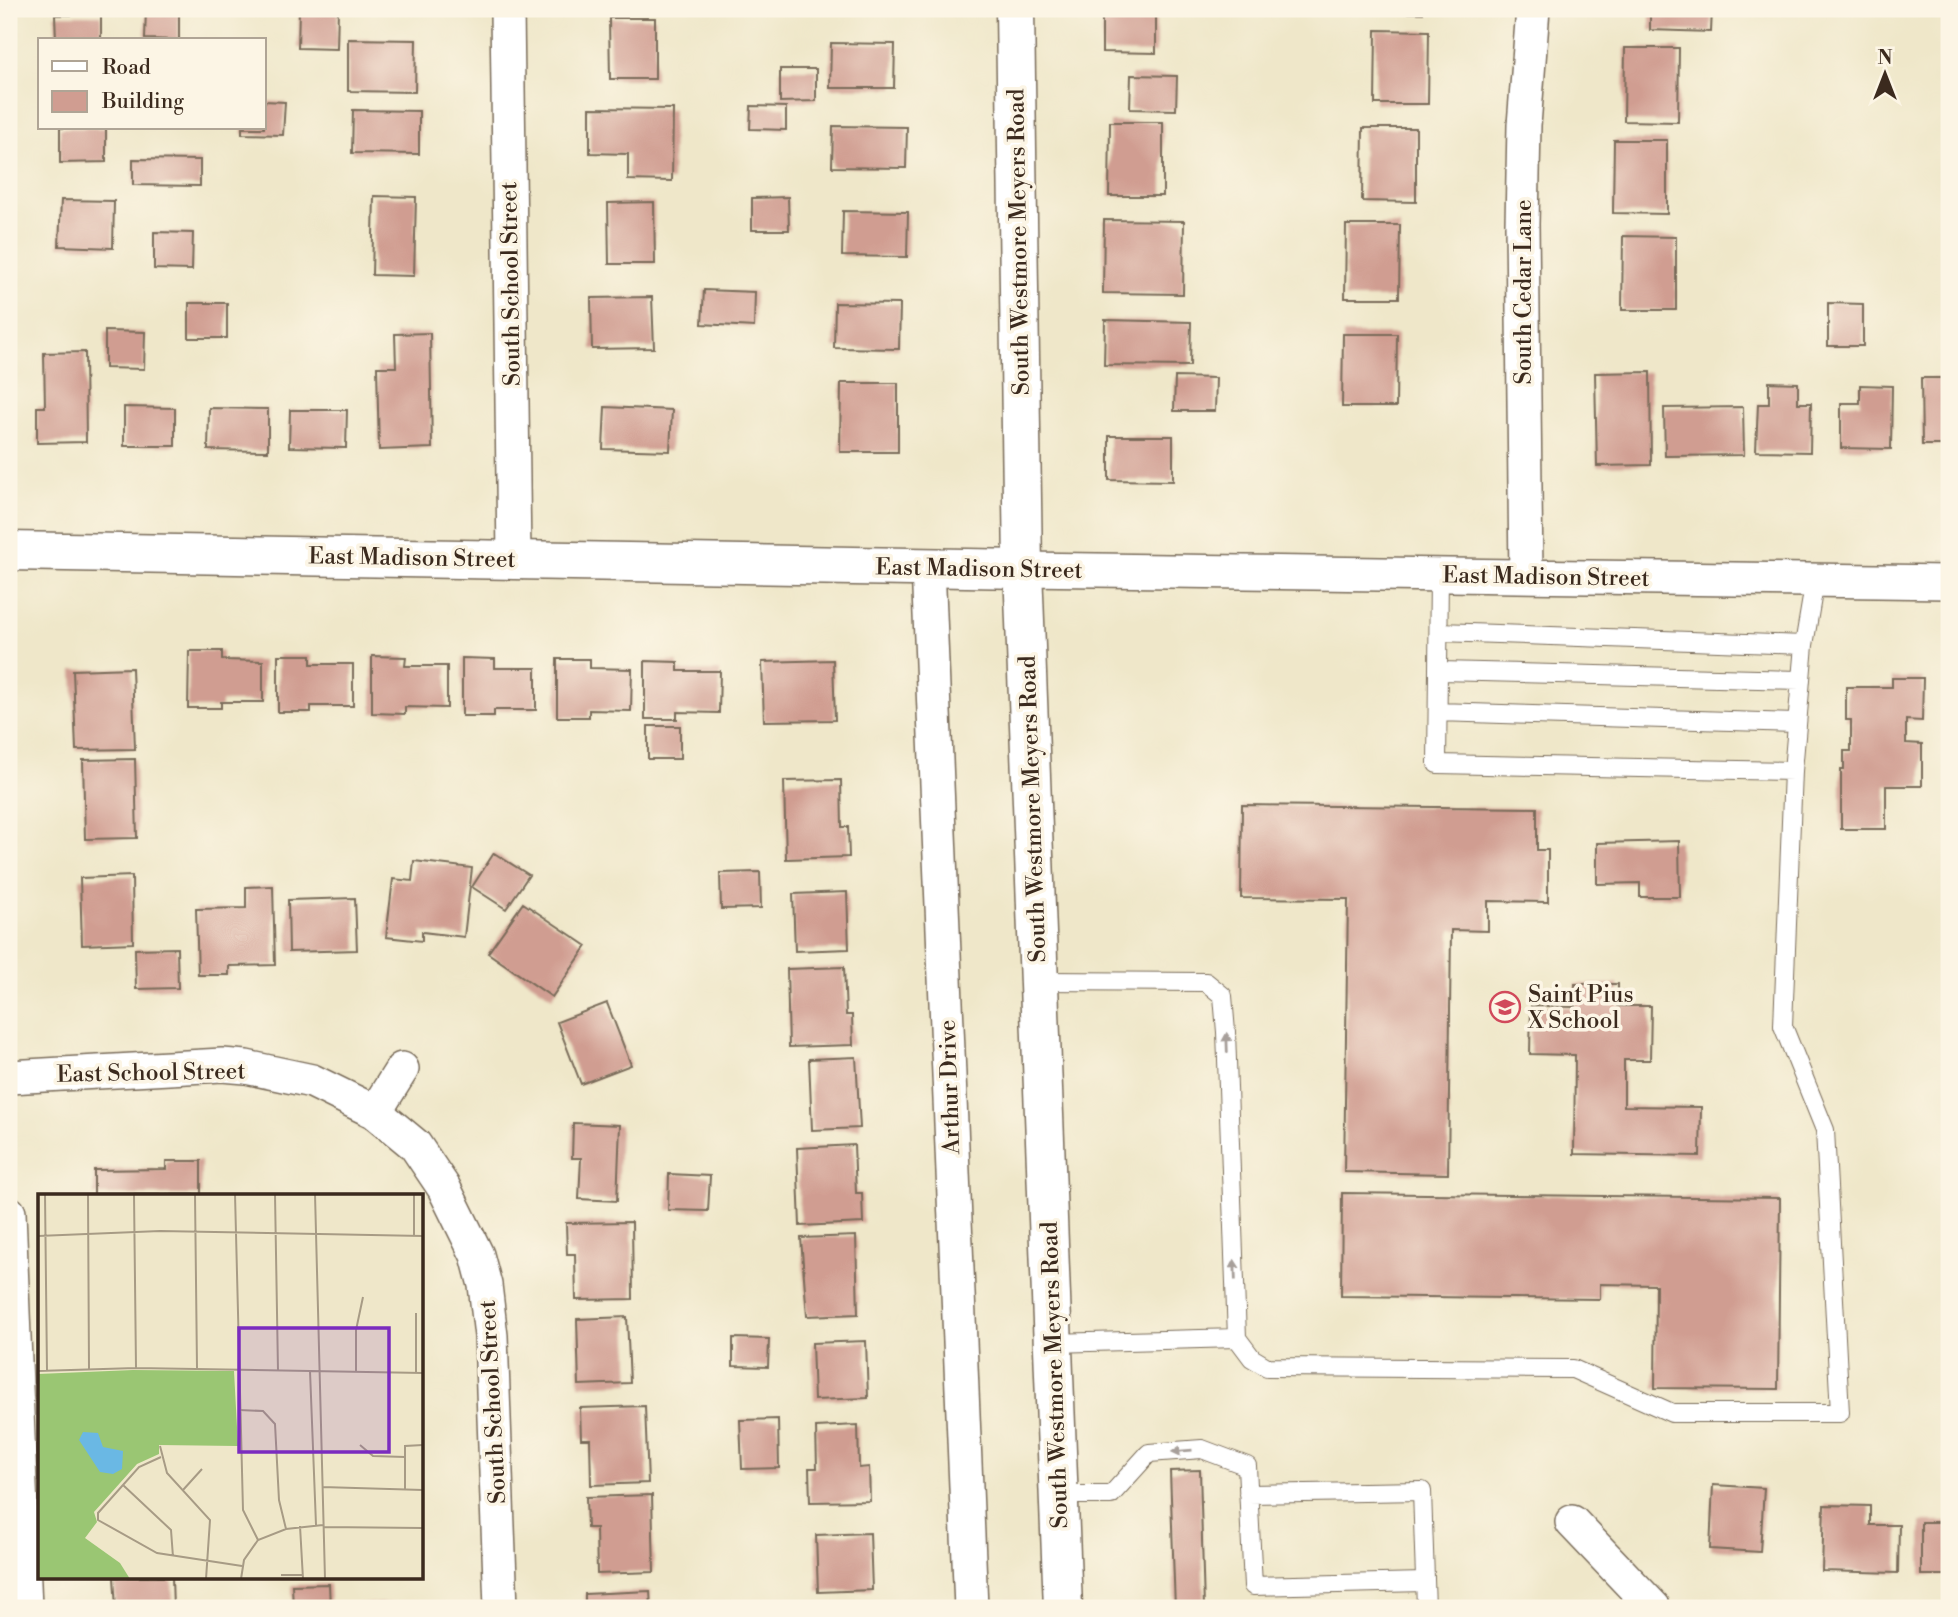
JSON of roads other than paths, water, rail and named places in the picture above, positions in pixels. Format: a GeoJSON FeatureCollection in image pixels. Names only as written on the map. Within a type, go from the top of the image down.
{"type":"FeatureCollection","features":[{"type":"Feature","properties":{"kind":"street","name":"South School Street"},"geometry":{"type":"LineString","coordinates":[[507,9],[514,559]]}},
{"type":"Feature","properties":{"kind":"street","name":"South Westmore Meyers Road"},"geometry":{"type":"LineString","coordinates":[[1015,9],[1023,569],[1063,1608]]}},
{"type":"Feature","properties":{"kind":"street","name":"South Cedar Lane"},"geometry":{"type":"LineString","coordinates":[[1526,576],[1522,224],[1524,125],[1533,9]]}},
{"type":"Feature","properties":{"kind":"street","name":"East Madison Street"},"geometry":{"type":"LineString","coordinates":[[9,551],[1949,582]]}},
{"type":"Feature","properties":{"kind":"street","name":"Arthur Drive"},"geometry":{"type":"LineString","coordinates":[[928,566],[971,1608]]}},
{"type":"Feature","properties":{"kind":"street","name":"East School Street"},"geometry":{"type":"LineString","coordinates":[[9,1077],[222,1065],[246,1067],[312,1082],[375,1112],[415,1146],[452,1202]]}},
{"type":"Feature","properties":{"kind":"street"},"geometry":{"type":"LineString","coordinates":[[375,1112],[402,1069]]}},
{"type":"Feature","properties":{"kind":"street","name":"South School Street"},"geometry":{"type":"LineString","coordinates":[[452,1202],[477,1255],[485,1285],[501,1608]]}},
{"type":"Feature","properties":{"kind":"street"},"geometry":{"type":"LineString","coordinates":[[9,1213],[26,1608]]}},
{"type":"Feature","properties":{"kind":"street"},"geometry":{"type":"LineString","coordinates":[[1572,1522],[1654,1608]]}},
{"type":"Feature","properties":{"kind":"lane"},"geometry":{"type":"LineString","coordinates":[[1439,575],[1437,764],[1793,771]]}},
{"type":"Feature","properties":{"kind":"lane"},"geometry":{"type":"LineString","coordinates":[[1039,981],[1206,982],[1223,996],[1237,1338],[1252,1358],[1267,1367],[1573,1369],[1672,1413],[1840,1413],[1825,1130],[1783,1026],[1793,771],[1804,645],[1815,580]]}},
{"type":"Feature","properties":{"kind":"lane"},"geometry":{"type":"LineString","coordinates":[[1440,632],[1804,645]]}},
{"type":"Feature","properties":{"kind":"lane"},"geometry":{"type":"LineString","coordinates":[[1440,671],[1800,680]]}},
{"type":"Feature","properties":{"kind":"lane"},"geometry":{"type":"LineString","coordinates":[[1438,712],[1797,723]]}},
{"type":"Feature","properties":{"kind":"lane"},"geometry":{"type":"LineString","coordinates":[[1053,1343],[1237,1338]]}},
{"type":"Feature","properties":{"kind":"lane"},"geometry":{"type":"LineString","coordinates":[[1059,1494],[1111,1495],[1149,1453],[1202,1449],[1247,1466],[1253,1586],[1425,1583]]}},
{"type":"Feature","properties":{"kind":"lane"},"geometry":{"type":"LineString","coordinates":[[1248,1494],[1422,1491],[1426,1608]]}},
{"type":"Feature","properties":{"kind":"place","name":"Saint Pius X School"},"geometry":{"type":"Point","coordinates":[1505,1007]}}]}
